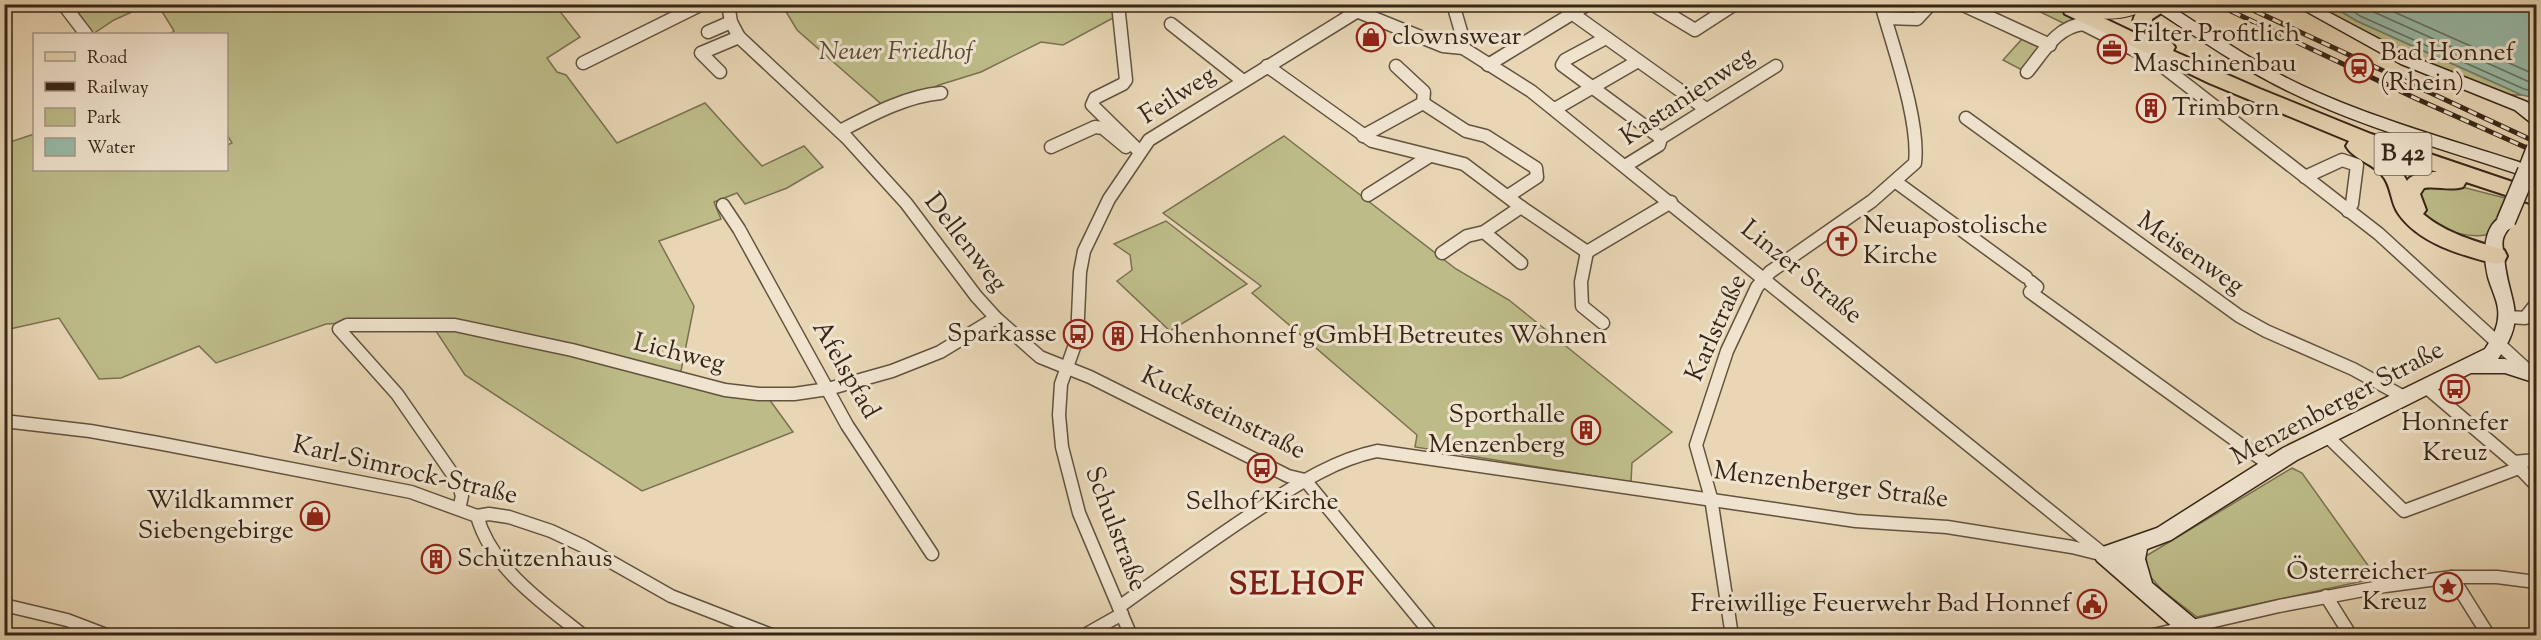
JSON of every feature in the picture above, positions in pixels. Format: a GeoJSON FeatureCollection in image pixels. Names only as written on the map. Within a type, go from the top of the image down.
{"type":"FeatureCollection","features":[{"type":"Feature","properties":{"kind":"highway"},"geometry":{"type":"LineString","coordinates":[[2147,6],[2142,21],[2149,35],[2158,43],[2376,129]]}},
{"type":"Feature","properties":{"kind":"highway","name":"B 42"},"geometry":{"type":"LineString","coordinates":[[2072,11],[2142,45],[2273,102],[2402,153],[2536,200]]}},
{"type":"Feature","properties":{"kind":"highway","name":"B 42"},"geometry":{"type":"LineString","coordinates":[[2072,11],[2281,100],[2376,129],[2536,191]]}},
{"type":"Feature","properties":{"kind":"highway"},"geometry":{"type":"LineString","coordinates":[[2273,102],[2341,137],[2383,164],[2396,178],[2404,207],[2423,226],[2473,249],[2495,248]]}},
{"type":"Feature","properties":{"kind":"highway"},"geometry":{"type":"LineString","coordinates":[[2495,248],[2438,227],[2418,213],[2410,200],[2409,194],[2413,186],[2421,181],[2442,179],[2536,200]]}},
{"type":"Feature","properties":{"kind":"main road"},"geometry":{"type":"LineString","coordinates":[[2300,4],[2445,78],[2521,106],[2535,115]]}},
{"type":"Feature","properties":{"kind":"main road"},"geometry":{"type":"LineString","coordinates":[[2072,11],[2107,15],[2123,14],[2147,6],[2278,80],[2376,129],[2532,164],[2506,221],[2502,243],[2495,248],[2498,281],[2508,317],[2505,331],[2498,345]]}},
{"type":"Feature","properties":{"kind":"main road","name":"Menzenberger Straße"},"geometry":{"type":"LineString","coordinates":[[2104,555],[2164,534],[2290,454],[2491,354],[2498,345]]}},
{"type":"Feature","properties":{"kind":"main road"},"geometry":{"type":"LineString","coordinates":[[2468,366],[2501,366],[2536,377]]}},
{"type":"Feature","properties":{"kind":"main road"},"geometry":{"type":"LineString","coordinates":[[2138,543],[2135,560],[2144,589]]}},
{"type":"Feature","properties":{"kind":"main road","name":"Linzer Straße"},"geometry":{"type":"LineString","coordinates":[[2104,555],[2194,631]]}},
{"type":"Feature","properties":{"kind":"street"},"geometry":{"type":"LineString","coordinates":[[63,4],[85,33]]}},
{"type":"Feature","properties":{"kind":"street"},"geometry":{"type":"LineString","coordinates":[[583,63],[702,4]]}},
{"type":"Feature","properties":{"kind":"street","name":"Dellenweg"},"geometry":{"type":"LineString","coordinates":[[728,4],[730,22],[739,37],[840,131],[906,203],[976,296],[996,318],[1040,357],[1068,367]]}},
{"type":"Feature","properties":{"kind":"street"},"geometry":{"type":"LineString","coordinates":[[1118,4],[1126,80],[1095,98],[1092,105],[1139,151]]}},
{"type":"Feature","properties":{"kind":"street","name":"Linzer Straße"},"geometry":{"type":"LineString","coordinates":[[1339,4],[1443,46],[1463,48],[1531,90],[2104,555]]}},
{"type":"Feature","properties":{"kind":"street","name":"Feilweg"},"geometry":{"type":"LineString","coordinates":[[1139,151],[1157,135],[1369,4]]}},
{"type":"Feature","properties":{"kind":"street"},"geometry":{"type":"LineString","coordinates":[[1453,4],[1462,34],[1463,48]]}},
{"type":"Feature","properties":{"kind":"street"},"geometry":{"type":"LineString","coordinates":[[1488,65],[1588,4]]}},
{"type":"Feature","properties":{"kind":"street"},"geometry":{"type":"LineString","coordinates":[[1652,4],[1695,30],[1735,4]]}},
{"type":"Feature","properties":{"kind":"street","name":"Karlstraße"},"geometry":{"type":"LineString","coordinates":[[1732,636],[1711,498],[1696,445],[1727,351],[1757,287],[1770,272],[1896,182],[1915,163],[1918,150],[1881,4]]}},
{"type":"Feature","properties":{"kind":"street"},"geometry":{"type":"LineString","coordinates":[[1886,18],[1917,19],[1931,4]]}},
{"type":"Feature","properties":{"kind":"street"},"geometry":{"type":"LineString","coordinates":[[1961,4],[2050,45]]}},
{"type":"Feature","properties":{"kind":"street"},"geometry":{"type":"LineString","coordinates":[[2027,72],[2066,27],[2072,11],[2156,61],[2383,238],[2498,345],[2536,377]]}},
{"type":"Feature","properties":{"kind":"street"},"geometry":{"type":"LineString","coordinates":[[1572,14],[1706,109]]}},
{"type":"Feature","properties":{"kind":"street"},"geometry":{"type":"LineString","coordinates":[[708,32],[730,22]]}},
{"type":"Feature","properties":{"kind":"street","name":"Feilweg"},"geometry":{"type":"LineString","coordinates":[[1171,24],[1243,81]]}},
{"type":"Feature","properties":{"kind":"street"},"geometry":{"type":"LineString","coordinates":[[720,72],[700,53],[739,37]]}},
{"type":"Feature","properties":{"kind":"street"},"geometry":{"type":"LineString","coordinates":[[1606,38],[1564,60],[1562,64],[1661,138]]}},
{"type":"Feature","properties":{"kind":"street"},"geometry":{"type":"LineString","coordinates":[[1555,109],[1638,61]]}},
{"type":"Feature","properties":{"kind":"street"},"geometry":{"type":"LineString","coordinates":[[1267,66],[1372,141],[1464,164],[1521,207],[1587,252]]}},
{"type":"Feature","properties":{"kind":"street"},"geometry":{"type":"LineString","coordinates":[[1396,66],[1424,92],[1423,103]]}},
{"type":"Feature","properties":{"kind":"street","name":"Kastanienweg"},"geometry":{"type":"LineString","coordinates":[[1625,166],[1659,145],[1661,138],[1776,66]]}},
{"type":"Feature","properties":{"kind":"street"},"geometry":{"type":"LineString","coordinates":[[840,131],[873,114],[928,94],[941,93]]}},
{"type":"Feature","properties":{"kind":"street"},"geometry":{"type":"LineString","coordinates":[[1363,136],[1423,103]]}},
{"type":"Feature","properties":{"kind":"street"},"geometry":{"type":"LineString","coordinates":[[1423,103],[1466,131],[1486,136],[1536,168],[1537,177],[1508,196]]}},
{"type":"Feature","properties":{"kind":"street","name":"Meisenweg"},"geometry":{"type":"LineString","coordinates":[[1966,118],[2239,316],[2266,331],[2353,369],[2404,397]]}},
{"type":"Feature","properties":{"kind":"street"},"geometry":{"type":"LineString","coordinates":[[1051,147],[1095,127],[1103,128],[1124,146],[1139,151]]}},
{"type":"Feature","properties":{"kind":"street","name":"Schulstraße"},"geometry":{"type":"LineString","coordinates":[[1131,636],[1076,506],[1067,478],[1060,441],[1059,412],[1061,382],[1078,337],[1081,264],[1086,248],[1139,151]]}},
{"type":"Feature","properties":{"kind":"street"},"geometry":{"type":"LineString","coordinates":[[1368,195],[1430,156]]}},
{"type":"Feature","properties":{"kind":"street"},"geometry":{"type":"LineString","coordinates":[[2306,177],[2342,160],[2357,165],[2352,204],[2348,212]]}},
{"type":"Feature","properties":{"kind":"street"},"geometry":{"type":"LineString","coordinates":[[1896,182],[2029,280],[2037,287],[2030,292],[2271,466]]}},
{"type":"Feature","properties":{"kind":"street"},"geometry":{"type":"LineString","coordinates":[[1603,323],[1582,306],[1581,282],[1587,252],[1671,202]]}},
{"type":"Feature","properties":{"kind":"street","name":"Afelspfad"},"geometry":{"type":"LineString","coordinates":[[723,206],[739,229],[848,425],[932,554]]}},
{"type":"Feature","properties":{"kind":"street"},"geometry":{"type":"LineString","coordinates":[[1442,253],[1467,236],[1484,232],[1521,207]]}},
{"type":"Feature","properties":{"kind":"street"},"geometry":{"type":"LineString","coordinates":[[1484,232],[1521,263]]}},
{"type":"Feature","properties":{"kind":"street"},"geometry":{"type":"LineString","coordinates":[[2508,317],[2525,318],[2536,304]]}},
{"type":"Feature","properties":{"kind":"street","name":"Lichweg"},"geometry":{"type":"LineString","coordinates":[[459,509],[462,496],[458,482],[452,473],[397,394],[339,329],[347,325],[455,325],[572,350],[725,390],[759,394],[794,394],[828,389],[892,372],[940,352],[996,318]]}},
{"type":"Feature","properties":{"kind":"street","name":"Kucksteinstraße"},"geometry":{"type":"LineString","coordinates":[[1068,367],[1281,472],[1305,480],[1433,636]]}},
{"type":"Feature","properties":{"kind":"street"},"geometry":{"type":"LineString","coordinates":[[2426,387],[2536,485]]}},
{"type":"Feature","properties":{"kind":"street","name":"Karl-Simrock-Straße"},"geometry":{"type":"LineString","coordinates":[[4,421],[101,433],[411,492],[477,516],[489,514],[509,517],[551,531],[583,546],[671,597],[774,636]]}},
{"type":"Feature","properties":{"kind":"street"},"geometry":{"type":"LineString","coordinates":[[2327,436],[2404,511],[2516,465],[2536,460]]}},
{"type":"Feature","properties":{"kind":"street","name":"Menzenberger Straße"},"geometry":{"type":"LineString","coordinates":[[1083,636],[1220,534],[1305,480],[1352,458],[1377,451],[1856,521],[1947,527],[2051,543],[2104,555]]}},
{"type":"Feature","properties":{"kind":"street"},"geometry":{"type":"LineString","coordinates":[[477,516],[480,532],[503,564],[528,590],[584,636]]}},
{"type":"Feature","properties":{"kind":"street"},"geometry":{"type":"LineString","coordinates":[[2452,577],[2489,636]]}},
{"type":"Feature","properties":{"kind":"street"},"geometry":{"type":"LineString","coordinates":[[2149,636],[2194,631],[2326,596],[2452,577],[2497,577],[2536,582]]}},
{"type":"Feature","properties":{"kind":"street"},"geometry":{"type":"LineString","coordinates":[[2326,596],[2351,636]]}},
{"type":"Feature","properties":{"kind":"street"},"geometry":{"type":"LineString","coordinates":[[4,605],[67,620],[109,636]]}},
{"type":"Feature","properties":{"kind":"green space","name":"Neuer Friedhof"},"geometry":{"type":"Polygon","coordinates":[[[1112,4],[1113,18],[1063,45],[1041,42],[981,72],[939,85],[887,109],[797,30],[782,5],[1112,4]]]}},
{"type":"Feature","properties":{"kind":"green space"},"geometry":{"type":"Polygon","coordinates":[[[72,5],[147,5],[114,20],[92,33],[72,5]]]}},
{"type":"Feature","properties":{"kind":"green space"},"geometry":{"type":"Polygon","coordinates":[[[158,5],[555,5],[580,37],[547,58],[557,72],[566,75],[617,143],[705,103],[762,166],[804,146],[823,167],[787,188],[745,204],[737,193],[714,202],[721,219],[659,241],[694,306],[679,381],[769,399],[793,432],[642,491],[465,375],[428,319],[326,324],[216,363],[199,346],[121,378],[99,379],[59,318],[5,330],[4,144],[33,134],[33,171],[228,171],[228,145],[232,143],[228,137],[228,33],[171,33],[174,31],[158,5]]]}},
{"type":"Feature","properties":{"kind":"green space"},"geometry":{"type":"Polygon","coordinates":[[[2026,5],[2052,5],[2085,21],[2065,24],[2026,5]]]}},
{"type":"Feature","properties":{"kind":"green space"},"geometry":{"type":"Polygon","coordinates":[[[2313,5],[2330,5],[2357,21],[2522,95],[2505,95],[2421,60],[2313,5]]]}},
{"type":"Feature","properties":{"kind":"green space"},"geometry":{"type":"Polygon","coordinates":[[[2022,39],[2043,49],[2027,68],[2020,69],[2003,60],[2022,39]]]}},
{"type":"Feature","properties":{"kind":"green space"},"geometry":{"type":"Polygon","coordinates":[[[1284,136],[1456,269],[1509,300],[1672,432],[1632,463],[1631,482],[1415,447],[1417,435],[1252,293],[1261,286],[1163,213],[1284,136]]]}},
{"type":"Feature","properties":{"kind":"green space"},"geometry":{"type":"Polygon","coordinates":[[[2427,186],[2462,187],[2505,198],[2492,228],[2486,235],[2469,235],[2449,231],[2425,216],[2419,205],[2419,190],[2427,186]]]}},
{"type":"Feature","properties":{"kind":"green space"},"geometry":{"type":"Polygon","coordinates":[[[1166,221],[1247,284],[1170,331],[1117,281],[1132,270],[1130,255],[1114,244],[1166,221]]]}},
{"type":"Feature","properties":{"kind":"green space"},"geometry":{"type":"Polygon","coordinates":[[[2292,468],[2302,473],[2377,578],[2197,617],[2162,590],[2148,574],[2146,556],[2292,468]]]}},
{"type":"Feature","properties":{"kind":"water"},"geometry":{"type":"Polygon","coordinates":[[[2330,5],[2514,5],[2536,13],[2536,98],[2522,95],[2357,21],[2330,5]]]}},
{"type":"Feature","properties":{"kind":"railway"},"geometry":{"type":"LineString","coordinates":[[2216,4],[2417,99],[2536,152]]}},
{"type":"Feature","properties":{"kind":"railway"},"geometry":{"type":"LineString","coordinates":[[2240,4],[2536,142]]}},
{"type":"Feature","properties":{"kind":"place","name":"clownswear"},"geometry":{"type":"Point","coordinates":[1371,37]}},
{"type":"Feature","properties":{"kind":"place","name":"Filter Profitlich Maschinenbau"},"geometry":{"type":"Point","coordinates":[2112,49]}},
{"type":"Feature","properties":{"kind":"place","name":"Bad Honnef (Rhein)"},"geometry":{"type":"Point","coordinates":[2359,68]}},
{"type":"Feature","properties":{"kind":"place","name":"Trimborn"},"geometry":{"type":"Point","coordinates":[2151,108]}},
{"type":"Feature","properties":{"kind":"place","name":"Neuapostolische Kirche"},"geometry":{"type":"Point","coordinates":[1842,241]}},
{"type":"Feature","properties":{"kind":"place","name":"Sparkasse"},"geometry":{"type":"Point","coordinates":[1078,334]}},
{"type":"Feature","properties":{"kind":"place","name":"Hohenhonnef gGmbH Betreutes Wohnen"},"geometry":{"type":"Point","coordinates":[1118,336]}},
{"type":"Feature","properties":{"kind":"place","name":"Honnefer Kreuz"},"geometry":{"type":"Point","coordinates":[2455,389]}},
{"type":"Feature","properties":{"kind":"place","name":"Sporthalle Menzenberg"},"geometry":{"type":"Point","coordinates":[1586,430]}},
{"type":"Feature","properties":{"kind":"place","name":"Selhof Kirche"},"geometry":{"type":"Point","coordinates":[1262,468]}},
{"type":"Feature","properties":{"kind":"place","name":"Wildkammer Siebengebirge"},"geometry":{"type":"Point","coordinates":[315,516]}},
{"type":"Feature","properties":{"kind":"place","name":"Schützenhaus"},"geometry":{"type":"Point","coordinates":[436,559]}},
{"type":"Feature","properties":{"kind":"place","name":"Österreicher Kreuz"},"geometry":{"type":"Point","coordinates":[2448,587]}},
{"type":"Feature","properties":{"kind":"place","name":"Freiwillige Feuerwehr Bad Honnef"},"geometry":{"type":"Point","coordinates":[2092,604]}},
{"type":"Feature","properties":{"kind":"district","name":"SELHOF"},"geometry":{"type":"Point","coordinates":[1297,586]}}]}
